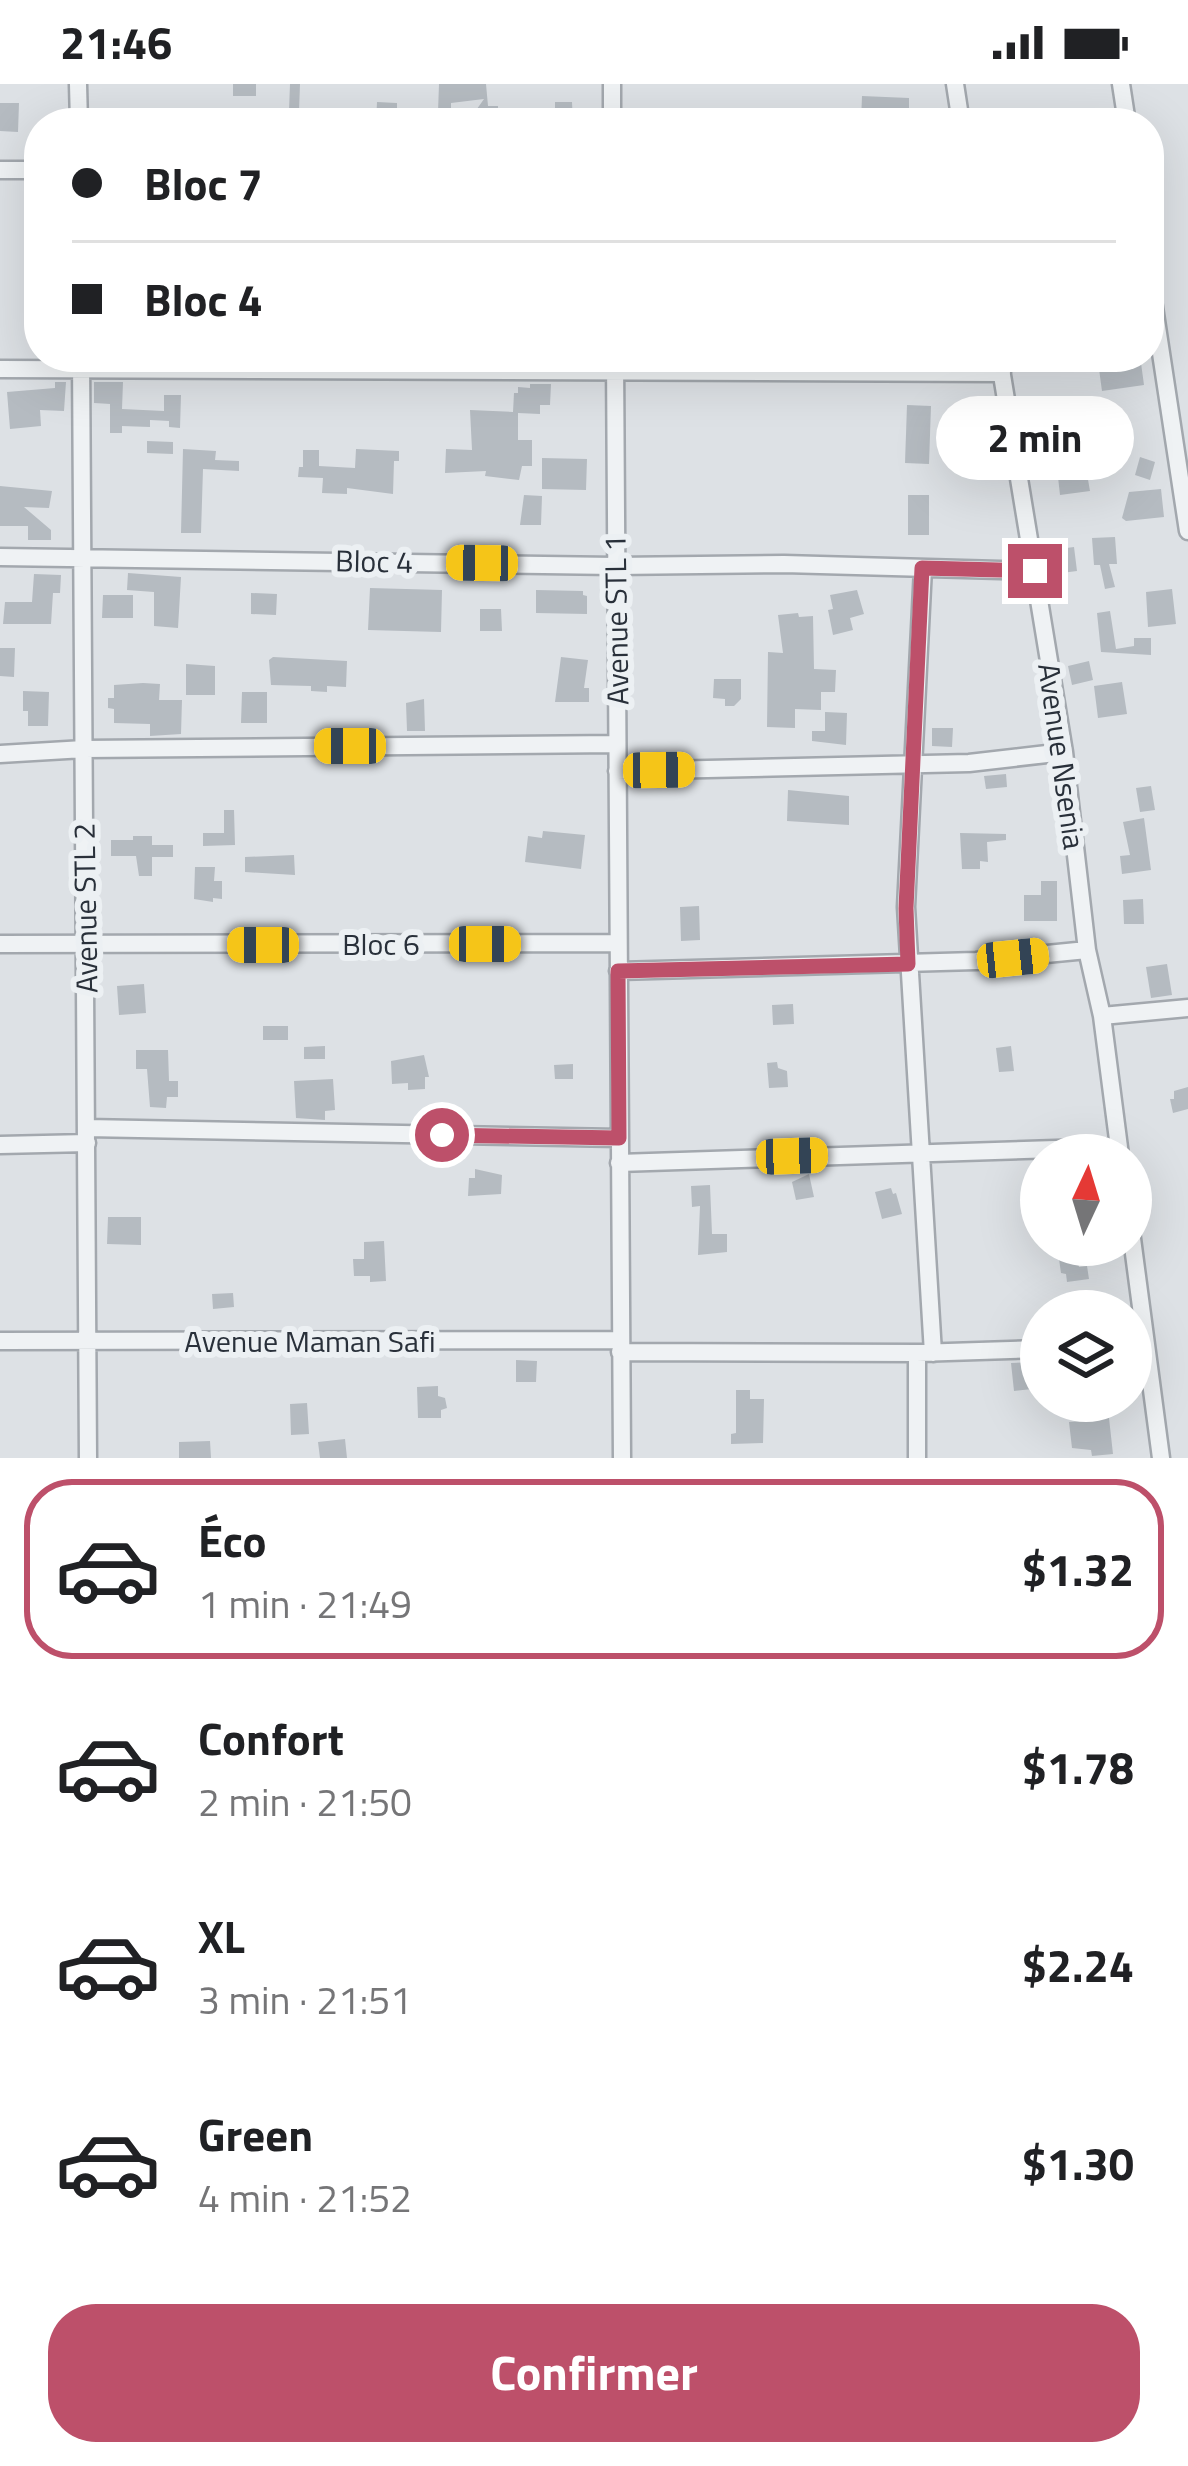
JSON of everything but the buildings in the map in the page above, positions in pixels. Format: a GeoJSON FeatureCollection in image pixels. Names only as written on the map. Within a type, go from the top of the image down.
{"type":"FeatureCollection","features":[{"type":"Feature","properties":{"kind":"street","name":"Avenue STL 2"},"geometry":{"type":"LineString","coordinates":[[81,372],[88,1458]]}},
{"type":"Feature","properties":{"kind":"street","name":"Avenue STL 1"},"geometry":{"type":"LineString","coordinates":[[615,372],[622,1458]]}},
{"type":"Feature","properties":{"kind":"street","name":"Avenue Nsenia"},"geometry":{"type":"LineString","coordinates":[[1001,372],[1064,752],[1087,950],[1102,1016],[1117,1134]]}},
{"type":"Feature","properties":{"kind":"street"},"geometry":{"type":"LineString","coordinates":[[1164,372],[1188,531]]}},
{"type":"Feature","properties":{"kind":"street","name":"Bloc 4"},"geometry":{"type":"LineString","coordinates":[[0,556],[1035,571]]}},
{"type":"Feature","properties":{"kind":"street"},"geometry":{"type":"LineString","coordinates":[[917,1458],[925,1353],[922,1151],[906,908],[922,568]]}},
{"type":"Feature","properties":{"kind":"street"},"geometry":{"type":"LineString","coordinates":[[0,754],[83,748],[617,744]]}},
{"type":"Feature","properties":{"kind":"street"},"geometry":{"type":"LineString","coordinates":[[616,771],[969,763],[1064,752]]}},
{"type":"Feature","properties":{"kind":"street","name":"Bloc 6"},"geometry":{"type":"LineString","coordinates":[[0,944],[618,944]]}},
{"type":"Feature","properties":{"kind":"street"},"geometry":{"type":"LineString","coordinates":[[618,971],[908,964],[1087,950]]}},
{"type":"Feature","properties":{"kind":"street"},"geometry":{"type":"LineString","coordinates":[[1102,1016],[1188,1008]]}},
{"type":"Feature","properties":{"kind":"street"},"geometry":{"type":"LineString","coordinates":[[0,1145],[87,1135],[619,1138]]}},
{"type":"Feature","properties":{"kind":"street"},"geometry":{"type":"LineString","coordinates":[[619,1162],[1020,1151]]}},
{"type":"Feature","properties":{"kind":"street","name":"Avenue Maman Safi"},"geometry":{"type":"LineString","coordinates":[[0,1342],[925,1353],[1020,1350]]}},
{"type":"Feature","properties":{"kind":"street"},"geometry":{"type":"LineString","coordinates":[[1152,1415],[1160,1458]]}},
{"type":"Feature","properties":{"kind":"route"},"geometry":{"type":"LineString","coordinates":[[442,1135],[619,1138],[618,971],[908,964],[911,764],[922,568],[1035,571]]}}]}
